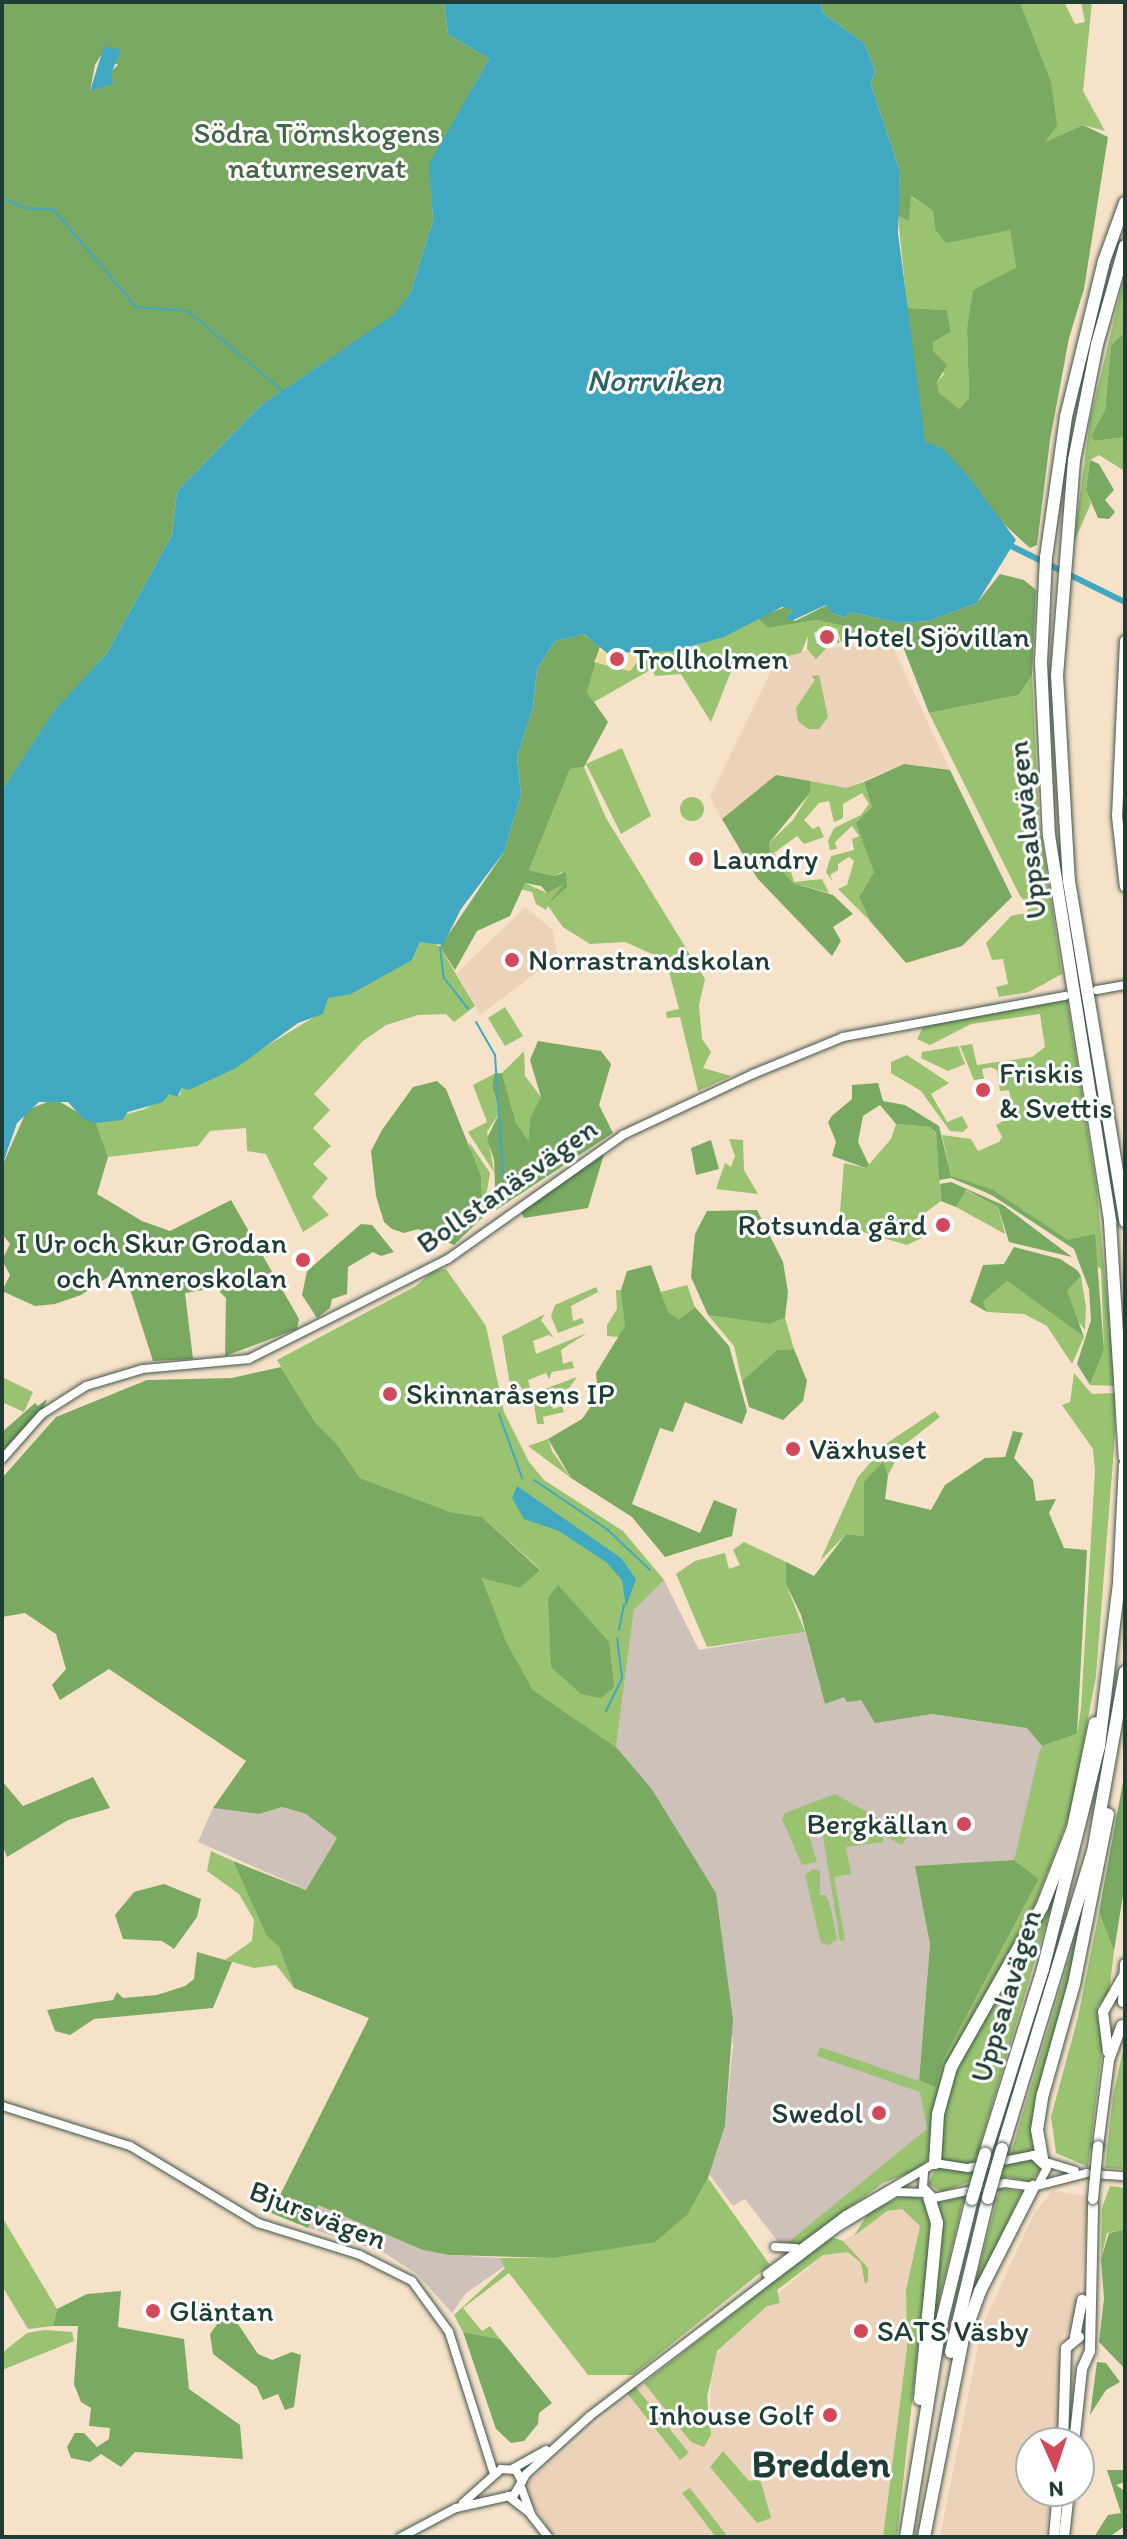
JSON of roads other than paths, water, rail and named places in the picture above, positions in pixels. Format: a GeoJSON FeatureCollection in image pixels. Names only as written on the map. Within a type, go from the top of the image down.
{"type":"FeatureCollection","features":[{"type":"Feature","properties":{"kind":"highway","name":"Uppsalavägen"},"geometry":{"type":"LineString","coordinates":[[1125,203],[1078,359],[1046,557],[1042,726],[1049,835],[1110,1222],[1125,1458]]}},
{"type":"Feature","properties":{"kind":"highway","name":"Uppsalavägen"},"geometry":{"type":"LineString","coordinates":[[1125,246],[1086,398],[1061,581],[1058,717],[1069,881],[1125,1221]]}},
{"type":"Feature","properties":{"kind":"highway","name":"Uppsalavägen"},"geometry":{"type":"LineString","coordinates":[[906,2537],[939,2333],[972,2199],[1077,1845],[1099,1746],[1112,1642],[1125,1465]]}},
{"type":"Feature","properties":{"kind":"highway"},"geometry":{"type":"LineString","coordinates":[[935,2163],[938,2114],[951,2067],[1042,1907],[1073,1828],[1112,1642]]}},
{"type":"Feature","properties":{"kind":"highway","name":"Uppsalavägen"},"geometry":{"type":"LineString","coordinates":[[923,2537],[955,2335],[1002,2149],[1093,1852],[1125,1672]]}},
{"type":"Feature","properties":{"kind":"highway"},"geometry":{"type":"LineString","coordinates":[[1044,2160],[1039,2118],[1103,1855],[1120,1706]]}},
{"type":"Feature","properties":{"kind":"highway"},"geometry":{"type":"LineString","coordinates":[[923,2537],[963,2338],[980,2291],[1036,2186]]}},
{"type":"Feature","properties":{"kind":"highway"},"geometry":{"type":"LineString","coordinates":[[908,2512],[937,2239],[928,2195]]}},
{"type":"Feature","properties":{"kind":"main road"},"geometry":{"type":"LineString","coordinates":[[1125,641],[1117,816],[1125,887]]}},
{"type":"Feature","properties":{"kind":"main road"},"geometry":{"type":"LineString","coordinates":[[1111,2001],[1124,2002],[1125,1964]]}},
{"type":"Feature","properties":{"kind":"main road"},"geometry":{"type":"LineString","coordinates":[[1064,2427],[1067,2345],[1075,2337],[1109,2060],[1103,2012],[1123,1977]]}},
{"type":"Feature","properties":{"kind":"main road"},"geometry":{"type":"LineString","coordinates":[[1105,2021],[1123,2024],[1109,2060]]}},
{"type":"Feature","properties":{"kind":"main road"},"geometry":{"type":"LineString","coordinates":[[1076,2427],[1088,2342],[1093,2202]]}},
{"type":"Feature","properties":{"kind":"main road"},"geometry":{"type":"LineString","coordinates":[[1075,2337],[1088,2342]]}},
{"type":"Feature","properties":{"kind":"main road"},"geometry":{"type":"LineString","coordinates":[[1068,2356],[1085,2359]]}},
{"type":"Feature","properties":{"kind":"main road"},"geometry":{"type":"LineString","coordinates":[[1054,2537],[1057,2507]]}},
{"type":"Feature","properties":{"kind":"main road"},"geometry":{"type":"LineString","coordinates":[[1064,2537],[1067,2507]]}},
{"type":"Feature","properties":{"kind":"street"},"geometry":{"type":"LineString","coordinates":[[1097,990],[1125,985]]}},
{"type":"Feature","properties":{"kind":"street","name":"Bollstanäsvägen"},"geometry":{"type":"LineString","coordinates":[[2,1459],[42,1414],[86,1386],[143,1369],[249,1359],[408,1282],[612,1141],[740,1080],[843,1037],[1065,996]]}},
{"type":"Feature","properties":{"kind":"street","name":"Bjursvägen"},"geometry":{"type":"LineString","coordinates":[[2,2106],[130,2146],[258,2223],[360,2255],[412,2281],[449,2332],[484,2439],[493,2477],[504,2495]]}},
{"type":"Feature","properties":{"kind":"street"},"geometry":{"type":"LineString","coordinates":[[456,2508],[504,2495],[522,2484],[558,2443],[808,2243],[888,2188],[924,2172],[935,2163],[968,2168],[1023,2156],[1087,2173],[1125,2176]]}},
{"type":"Feature","properties":{"kind":"street"},"geometry":{"type":"LineString","coordinates":[[1036,2186],[1045,2177],[1044,2160]]}},
{"type":"Feature","properties":{"kind":"street"},"geometry":{"type":"LineString","coordinates":[[924,2172],[928,2195]]}},
{"type":"Feature","properties":{"kind":"street"},"geometry":{"type":"LineString","coordinates":[[718,2317],[863,2210],[896,2192],[928,2195],[1005,2183],[1036,2186],[1087,2173]]}},
{"type":"Feature","properties":{"kind":"street"},"geometry":{"type":"LineString","coordinates":[[775,2247],[792,2249],[808,2243]]}},
{"type":"Feature","properties":{"kind":"street","name":"Bjursvägen"},"geometry":{"type":"LineString","coordinates":[[484,2439],[522,2484],[531,2515]]}},
{"type":"Feature","properties":{"kind":"street"},"geometry":{"type":"LineString","coordinates":[[401,2537],[456,2508],[508,2468],[558,2443]]}},
{"type":"Feature","properties":{"kind":"street"},"geometry":{"type":"LineString","coordinates":[[504,2495],[531,2515],[548,2537]]}},
{"type":"Feature","properties":{"kind":"water","name":"Norrviken"},"geometry":{"type":"Polygon","coordinates":[[[444,2],[820,2],[823,13],[864,43],[875,70],[871,85],[900,171],[898,233],[925,442],[941,447],[967,475],[1016,540],[977,603],[929,621],[900,623],[850,612],[846,617],[833,614],[826,605],[791,621],[786,618],[793,610],[782,607],[724,637],[675,651],[607,653],[584,634],[555,641],[537,669],[533,707],[517,757],[521,795],[504,852],[461,909],[443,945],[420,942],[412,960],[351,994],[328,998],[323,1014],[298,1023],[236,1068],[189,1090],[182,1088],[177,1097],[169,1094],[163,1102],[128,1112],[122,1120],[96,1123],[83,1119],[68,1102],[39,1102],[17,1123],[2,1166],[2,790],[54,711],[107,653],[172,535],[177,491],[261,405],[395,314],[411,291],[433,220],[429,164],[489,59],[448,34],[444,2]]]}},
{"type":"Feature","properties":{"kind":"water"},"geometry":{"type":"Polygon","coordinates":[[[104,46],[121,50],[111,74],[113,84],[90,91],[104,46]]]}},
{"type":"Feature","properties":{"kind":"water"},"geometry":{"type":"Polygon","coordinates":[[[517,1486],[621,1558],[636,1579],[626,1607],[622,1580],[606,1562],[559,1531],[524,1519],[512,1498],[517,1486]]]}},
{"type":"Feature","properties":{"kind":"waterway"},"geometry":{"type":"LineString","coordinates":[[2,198],[25,208],[53,209],[136,307],[188,311],[284,392]]}},
{"type":"Feature","properties":{"kind":"waterway"},"geometry":{"type":"LineString","coordinates":[[1011,546],[1125,602]]}},
{"type":"Feature","properties":{"kind":"waterway"},"geometry":{"type":"LineString","coordinates":[[440,947],[444,978],[468,1009]]}},
{"type":"Feature","properties":{"kind":"waterway"},"geometry":{"type":"LineString","coordinates":[[476,1022],[495,1055],[503,1176]]}},
{"type":"Feature","properties":{"kind":"waterway"},"geometry":{"type":"LineString","coordinates":[[499,1414],[522,1478]]}},
{"type":"Feature","properties":{"kind":"waterway"},"geometry":{"type":"LineString","coordinates":[[534,1480],[608,1530],[650,1570]]}},
{"type":"Feature","properties":{"kind":"waterway"},"geometry":{"type":"LineString","coordinates":[[619,1630],[624,1604]]}},
{"type":"Feature","properties":{"kind":"waterway"},"geometry":{"type":"LineString","coordinates":[[606,1711],[622,1678],[617,1638]]}},
{"type":"Feature","properties":{"kind":"place","name":"Hotel Sjövillan"},"geometry":{"type":"Point","coordinates":[827,637]}},
{"type":"Feature","properties":{"kind":"place","name":"Trollholmen"},"geometry":{"type":"Point","coordinates":[617,659]}},
{"type":"Feature","properties":{"kind":"place","name":"Laundry"},"geometry":{"type":"Point","coordinates":[696,859]}},
{"type":"Feature","properties":{"kind":"place","name":"Norrastrandskolan"},"geometry":{"type":"Point","coordinates":[512,960]}},
{"type":"Feature","properties":{"kind":"place","name":"Friskis & Svettis"},"geometry":{"type":"Point","coordinates":[983,1090]}},
{"type":"Feature","properties":{"kind":"place","name":"Rotsunda gård"},"geometry":{"type":"Point","coordinates":[943,1225]}},
{"type":"Feature","properties":{"kind":"place","name":"I Ur och Skur Grodan och Anneroskolan"},"geometry":{"type":"Point","coordinates":[303,1260]}},
{"type":"Feature","properties":{"kind":"place","name":"Skinnaråsens IP"},"geometry":{"type":"Point","coordinates":[390,1394]}},
{"type":"Feature","properties":{"kind":"place","name":"Växhuset"},"geometry":{"type":"Point","coordinates":[793,1449]}},
{"type":"Feature","properties":{"kind":"place","name":"Bergkällan"},"geometry":{"type":"Point","coordinates":[964,1824]}},
{"type":"Feature","properties":{"kind":"place","name":"Swedol"},"geometry":{"type":"Point","coordinates":[879,2113]}},
{"type":"Feature","properties":{"kind":"place","name":"Gläntan"},"geometry":{"type":"Point","coordinates":[153,2311]}},
{"type":"Feature","properties":{"kind":"place","name":"SATS Väsby"},"geometry":{"type":"Point","coordinates":[861,2331]}},
{"type":"Feature","properties":{"kind":"place","name":"Inhouse Golf"},"geometry":{"type":"Point","coordinates":[830,2415]}},
{"type":"Feature","properties":{"kind":"district","name":"Bredden"},"geometry":{"type":"Point","coordinates":[821,2465]}},
{"type":"Feature","properties":{"kind":"park label","name":"Södra Törnskogens naturreservat"},"geometry":{"type":"Point","coordinates":[317,150]}}]}
